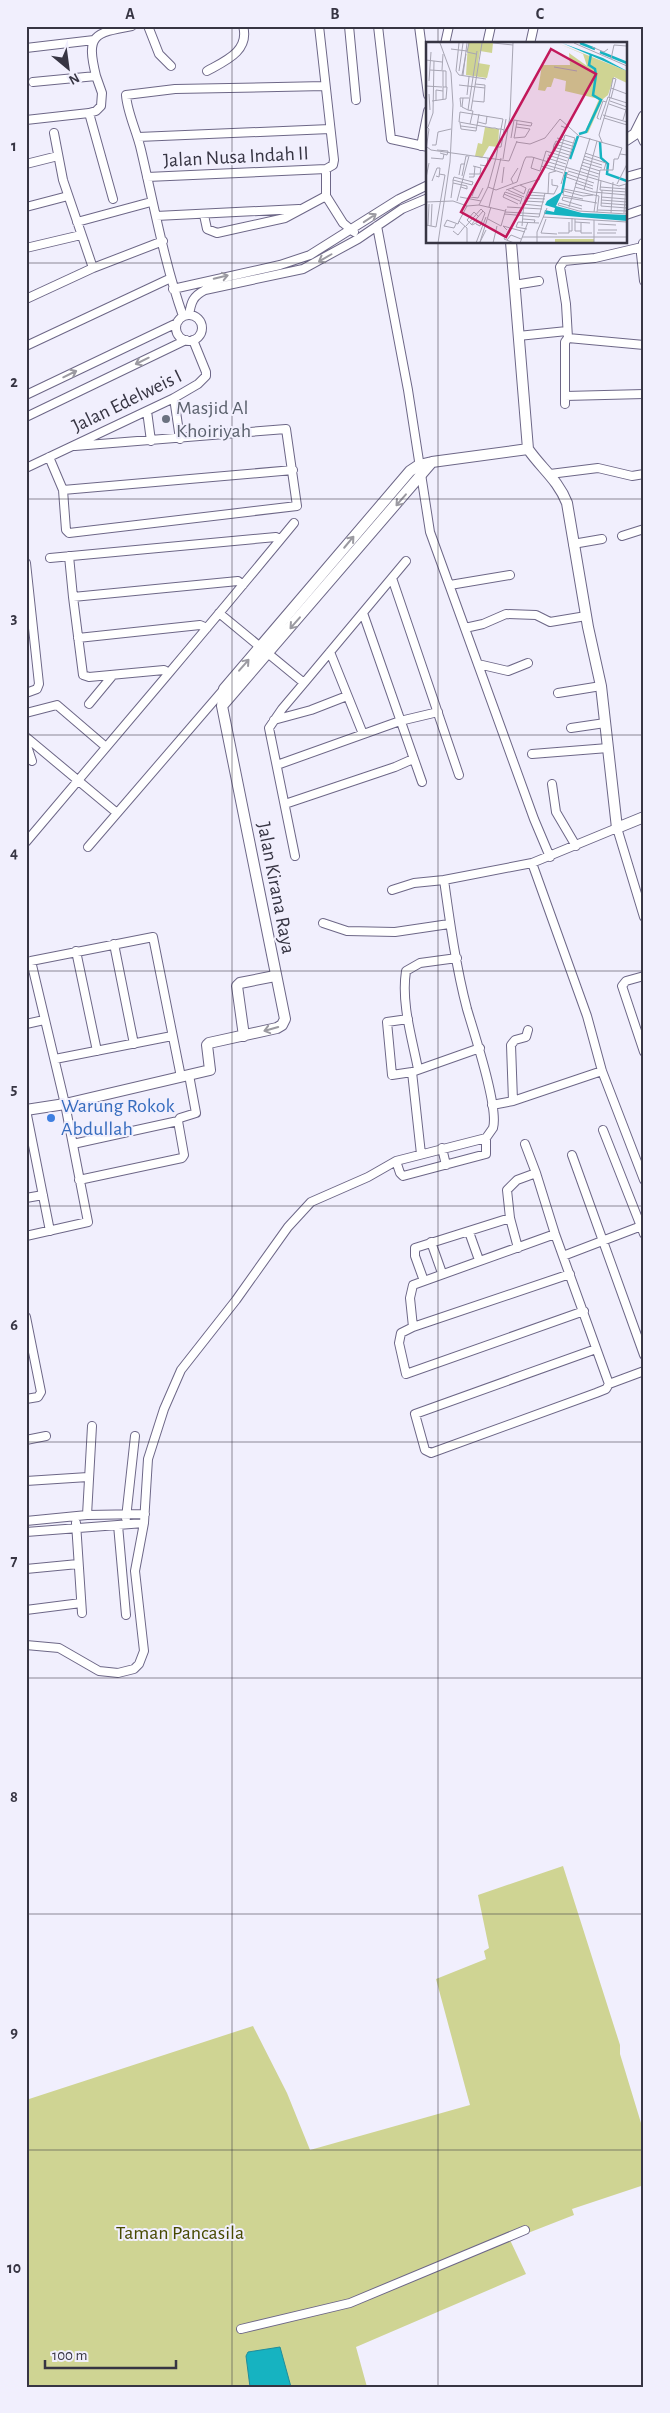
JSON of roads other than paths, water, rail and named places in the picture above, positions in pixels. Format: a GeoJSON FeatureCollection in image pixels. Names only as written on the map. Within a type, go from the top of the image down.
{"type":"FeatureCollection","features":[{"type":"Feature","properties":{"kind":"street"},"geometry":{"type":"LineString","coordinates":[[26,120],[96,111],[101,106],[102,93],[96,76],[91,47],[102,29],[132,26]]}},
{"type":"Feature","properties":{"kind":"street"},"geometry":{"type":"LineString","coordinates":[[148,26],[159,54],[171,66]]}},
{"type":"Feature","properties":{"kind":"street"},"geometry":{"type":"LineString","coordinates":[[208,71],[232,57],[240,49],[245,39],[243,26]]}},
{"type":"Feature","properties":{"kind":"street"},"geometry":{"type":"LineString","coordinates":[[319,26],[334,160],[333,165],[326,169],[326,196],[343,223],[353,230],[358,239]]}},
{"type":"Feature","properties":{"kind":"street"},"geometry":{"type":"LineString","coordinates":[[349,26],[356,100]]}},
{"type":"Feature","properties":{"kind":"street"},"geometry":{"type":"LineString","coordinates":[[378,26],[391,138],[424,147],[426,129]]}},
{"type":"Feature","properties":{"kind":"street"},"geometry":{"type":"LineString","coordinates":[[419,26],[426,80]]}},
{"type":"Feature","properties":{"kind":"street"},"geometry":{"type":"LineString","coordinates":[[445,42],[449,26]]}},
{"type":"Feature","properties":{"kind":"street"},"geometry":{"type":"LineString","coordinates":[[487,42],[491,26]]}},
{"type":"Feature","properties":{"kind":"street"},"geometry":{"type":"LineString","coordinates":[[530,42],[534,26]]}},
{"type":"Feature","properties":{"kind":"street"},"geometry":{"type":"LineString","coordinates":[[26,48],[94,40]]}},
{"type":"Feature","properties":{"kind":"street"},"geometry":{"type":"LineString","coordinates":[[33,82],[96,76]]}},
{"type":"Feature","properties":{"kind":"street"},"geometry":{"type":"LineString","coordinates":[[26,417],[201,333],[202,325],[198,319],[186,315],[174,289],[163,241],[151,202],[138,137],[126,96],[130,93],[175,89],[325,86]]}},
{"type":"Feature","properties":{"kind":"street"},"geometry":{"type":"LineString","coordinates":[[89,113],[113,199]]}},
{"type":"Feature","properties":{"kind":"street"},"geometry":{"type":"LineString","coordinates":[[628,139],[635,134],[644,116]]}},
{"type":"Feature","properties":{"kind":"street"},"geometry":{"type":"LineString","coordinates":[[138,137],[330,129]]}},
{"type":"Feature","properties":{"kind":"street"},"geometry":{"type":"LineString","coordinates":[[638,129],[644,142]]}},
{"type":"Feature","properties":{"kind":"street"},"geometry":{"type":"LineString","coordinates":[[54,133],[68,196],[93,268]]}},
{"type":"Feature","properties":{"kind":"street"},"geometry":{"type":"LineString","coordinates":[[26,164],[58,156]]}},
{"type":"Feature","properties":{"kind":"street","name":"Jalan Nusa Indah II"},"geometry":{"type":"LineString","coordinates":[[147,177],[326,169]]}},
{"type":"Feature","properties":{"kind":"street"},"geometry":{"type":"LineString","coordinates":[[628,176],[644,172]]}},
{"type":"Feature","properties":{"kind":"street"},"geometry":{"type":"LineString","coordinates":[[174,289],[296,260],[353,230],[401,198],[426,186]]}},
{"type":"Feature","properties":{"kind":"street"},"geometry":{"type":"LineString","coordinates":[[26,207],[68,196]]}},
{"type":"Feature","properties":{"kind":"street"},"geometry":{"type":"LineString","coordinates":[[204,215],[207,229],[217,233],[285,218],[326,196]]}},
{"type":"Feature","properties":{"kind":"street"},"geometry":{"type":"LineString","coordinates":[[401,198],[405,208]]}},
{"type":"Feature","properties":{"kind":"street"},"geometry":{"type":"LineString","coordinates":[[26,395],[177,323],[186,315],[196,295],[205,290],[303,269],[358,239],[405,208],[426,199]]}},
{"type":"Feature","properties":{"kind":"street"},"geometry":{"type":"LineString","coordinates":[[77,222],[151,202]]}},
{"type":"Feature","properties":{"kind":"street"},"geometry":{"type":"LineString","coordinates":[[156,216],[299,209]]}},
{"type":"Feature","properties":{"kind":"street"},"geometry":{"type":"LineString","coordinates":[[628,214],[644,209]]}},
{"type":"Feature","properties":{"kind":"street"},"geometry":{"type":"LineString","coordinates":[[377,226],[408,390],[430,532],[550,857]]}},
{"type":"Feature","properties":{"kind":"street"},"geometry":{"type":"LineString","coordinates":[[26,248],[81,235]]}},
{"type":"Feature","properties":{"kind":"street"},"geometry":{"type":"LineString","coordinates":[[26,299],[93,268],[163,241]]}},
{"type":"Feature","properties":{"kind":"street"},"geometry":{"type":"LineString","coordinates":[[511,244],[528,449],[559,484],[567,503],[586,616],[601,686],[617,828],[644,917]]}},
{"type":"Feature","properties":{"kind":"street"},"geometry":{"type":"LineString","coordinates":[[644,281],[643,245],[596,258],[564,261],[560,267],[568,334],[564,342],[565,400],[644,394]]}},
{"type":"Feature","properties":{"kind":"street"},"geometry":{"type":"LineString","coordinates":[[26,346],[171,278]]}},
{"type":"Feature","properties":{"kind":"street"},"geometry":{"type":"LineString","coordinates":[[514,285],[539,281]]}},
{"type":"Feature","properties":{"kind":"street"},"geometry":{"type":"LineString","coordinates":[[177,323],[176,331],[189,340]]}},
{"type":"Feature","properties":{"kind":"street"},"geometry":{"type":"LineString","coordinates":[[518,336],[568,334],[644,345]]}},
{"type":"Feature","properties":{"kind":"street","name":"Jalan Edelweis I"},"geometry":{"type":"LineString","coordinates":[[26,468],[174,398],[198,384],[206,376],[189,340]]}},
{"type":"Feature","properties":{"kind":"street"},"geometry":{"type":"LineString","coordinates":[[174,398],[180,439]]}},
{"type":"Feature","properties":{"kind":"street"},"geometry":{"type":"LineString","coordinates":[[147,411],[151,441]]}},
{"type":"Feature","properties":{"kind":"street"},"geometry":{"type":"LineString","coordinates":[[48,457],[63,490],[66,530],[71,534],[294,508],[297,504],[286,430],[75,446]]}},
{"type":"Feature","properties":{"kind":"street"},"geometry":{"type":"LineString","coordinates":[[222,706],[263,651],[402,480],[432,462],[528,449]]}},
{"type":"Feature","properties":{"kind":"street"},"geometry":{"type":"LineString","coordinates":[[550,474],[598,468],[632,476],[644,474]]}},
{"type":"Feature","properties":{"kind":"street"},"geometry":{"type":"LineString","coordinates":[[63,490],[292,470]]}},
{"type":"Feature","properties":{"kind":"street"},"geometry":{"type":"LineString","coordinates":[[26,842],[294,523]]}},
{"type":"Feature","properties":{"kind":"street"},"geometry":{"type":"LineString","coordinates":[[622,536],[644,529]]}},
{"type":"Feature","properties":{"kind":"street"},"geometry":{"type":"LineString","coordinates":[[50,558],[276,537],[280,540]]}},
{"type":"Feature","properties":{"kind":"street"},"geometry":{"type":"LineString","coordinates":[[573,544],[602,539]]}},
{"type":"Feature","properties":{"kind":"street"},"geometry":{"type":"LineString","coordinates":[[69,556],[83,675],[90,677],[164,670],[169,673]]}},
{"type":"Feature","properties":{"kind":"street"},"geometry":{"type":"LineString","coordinates":[[295,856],[269,731],[274,720],[406,561]]}},
{"type":"Feature","properties":{"kind":"street"},"geometry":{"type":"LineString","coordinates":[[26,563],[28,600],[35,643],[39,687],[26,693]]}},
{"type":"Feature","properties":{"kind":"street"},"geometry":{"type":"LineString","coordinates":[[450,585],[510,575]]}},
{"type":"Feature","properties":{"kind":"street"},"geometry":{"type":"LineString","coordinates":[[392,578],[460,775]]}},
{"type":"Feature","properties":{"kind":"street"},"geometry":{"type":"LineString","coordinates":[[73,597],[238,581],[243,585]]}},
{"type":"Feature","properties":{"kind":"street"},"geometry":{"type":"LineString","coordinates":[[219,613],[304,684]]}},
{"type":"Feature","properties":{"kind":"street"},"geometry":{"type":"LineString","coordinates":[[363,613],[422,782]]}},
{"type":"Feature","properties":{"kind":"street"},"geometry":{"type":"LineString","coordinates":[[466,628],[483,624],[506,614],[536,615],[550,622],[586,616]]}},
{"type":"Feature","properties":{"kind":"street"},"geometry":{"type":"LineString","coordinates":[[78,638],[200,625],[207,628]]}},
{"type":"Feature","properties":{"kind":"street"},"geometry":{"type":"LineString","coordinates":[[26,647],[35,643]]}},
{"type":"Feature","properties":{"kind":"street"},"geometry":{"type":"LineString","coordinates":[[88,847],[224,689],[263,651]]}},
{"type":"Feature","properties":{"kind":"street"},"geometry":{"type":"LineString","coordinates":[[330,652],[346,696],[363,734]]}},
{"type":"Feature","properties":{"kind":"street"},"geometry":{"type":"LineString","coordinates":[[478,664],[508,671],[528,663]]}},
{"type":"Feature","properties":{"kind":"street"},"geometry":{"type":"LineString","coordinates":[[89,704],[113,675]]}},
{"type":"Feature","properties":{"kind":"street"},"geometry":{"type":"LineString","coordinates":[[90,677],[103,688]]}},
{"type":"Feature","properties":{"kind":"street"},"geometry":{"type":"LineString","coordinates":[[558,693],[601,686]]}},
{"type":"Feature","properties":{"kind":"street","name":"Jalan Kirana Raya"},"geometry":{"type":"LineString","coordinates":[[224,689],[222,706],[268,929],[275,976],[240,983],[237,986],[244,1036]]}},
{"type":"Feature","properties":{"kind":"street"},"geometry":{"type":"LineString","coordinates":[[274,720],[311,710],[346,696]]}},
{"type":"Feature","properties":{"kind":"street"},"geometry":{"type":"LineString","coordinates":[[26,713],[57,705],[106,747]]}},
{"type":"Feature","properties":{"kind":"street"},"geometry":{"type":"LineString","coordinates":[[277,764],[400,721],[438,712]]}},
{"type":"Feature","properties":{"kind":"street"},"geometry":{"type":"LineString","coordinates":[[571,728],[605,723]]}},
{"type":"Feature","properties":{"kind":"street"},"geometry":{"type":"LineString","coordinates":[[26,737],[117,814]]}},
{"type":"Feature","properties":{"kind":"street"},"geometry":{"type":"LineString","coordinates":[[26,742],[32,761]]}},
{"type":"Feature","properties":{"kind":"street"},"geometry":{"type":"LineString","coordinates":[[532,754],[608,748]]}},
{"type":"Feature","properties":{"kind":"street"},"geometry":{"type":"LineString","coordinates":[[285,804],[395,767],[413,759]]}},
{"type":"Feature","properties":{"kind":"street"},"geometry":{"type":"LineString","coordinates":[[552,784],[556,812],[563,827],[576,846]]}},
{"type":"Feature","properties":{"kind":"street"},"geometry":{"type":"LineString","coordinates":[[392,890],[414,883],[444,880],[532,863],[644,817]]}},
{"type":"Feature","properties":{"kind":"street"},"geometry":{"type":"LineString","coordinates":[[532,863],[587,1016],[602,1071],[644,1180]]}},
{"type":"Feature","properties":{"kind":"street"},"geometry":{"type":"LineString","coordinates":[[396,1161],[403,1176],[486,1154],[486,1138],[494,1125],[492,1105],[480,1048],[467,1008],[449,924],[444,880]]}},
{"type":"Feature","properties":{"kind":"street"},"geometry":{"type":"LineString","coordinates":[[323,922],[347,931],[378,932],[396,932],[449,924]]}},
{"type":"Feature","properties":{"kind":"street"},"geometry":{"type":"LineString","coordinates":[[26,1236],[88,1222],[65,1104],[31,961],[33,959],[153,937],[172,1036],[196,1114],[180,1118],[178,1121],[73,1144]]}},
{"type":"Feature","properties":{"kind":"street"},"geometry":{"type":"LineString","coordinates":[[114,944],[134,1044]]}},
{"type":"Feature","properties":{"kind":"street"},"geometry":{"type":"LineString","coordinates":[[76,951],[97,1052]]}},
{"type":"Feature","properties":{"kind":"street"},"geometry":{"type":"LineString","coordinates":[[421,1154],[415,1071],[404,983],[406,971],[420,963],[456,958]]}},
{"type":"Feature","properties":{"kind":"street"},"geometry":{"type":"LineString","coordinates":[[50,1231],[26,1110],[65,1104],[211,1069],[209,1043],[277,1028],[282,1025],[285,1019],[275,976]]}},
{"type":"Feature","properties":{"kind":"street"},"geometry":{"type":"LineString","coordinates":[[644,976],[626,982],[622,986],[644,1052]]}},
{"type":"Feature","properties":{"kind":"street"},"geometry":{"type":"LineString","coordinates":[[408,1019],[387,1022],[390,1074],[392,1076],[415,1071],[480,1048]]}},
{"type":"Feature","properties":{"kind":"street"},"geometry":{"type":"LineString","coordinates":[[26,1024],[44,1020]]}},
{"type":"Feature","properties":{"kind":"street"},"geometry":{"type":"LineString","coordinates":[[512,1101],[511,1045],[515,1040],[526,1037],[528,1030]]}},
{"type":"Feature","properties":{"kind":"street"},"geometry":{"type":"LineString","coordinates":[[54,1059],[172,1036]]}},
{"type":"Feature","properties":{"kind":"street"},"geometry":{"type":"LineString","coordinates":[[492,1105],[512,1101],[602,1071]]}},
{"type":"Feature","properties":{"kind":"street"},"geometry":{"type":"LineString","coordinates":[[79,1180],[180,1160],[184,1156],[178,1121]]}},
{"type":"Feature","properties":{"kind":"street"},"geometry":{"type":"LineString","coordinates":[[563,1256],[602,1240],[643,1228],[603,1130]]}},
{"type":"Feature","properties":{"kind":"street"},"geometry":{"type":"LineString","coordinates":[[26,1645],[59,1648],[99,1671],[118,1673],[134,1669],[142,1659],[144,1652],[135,1571],[144,1523],[148,1459],[164,1410],[180,1370],[236,1300],[302,1211],[311,1202],[368,1177],[396,1161],[486,1138]]}},
{"type":"Feature","properties":{"kind":"street"},"geometry":{"type":"LineString","coordinates":[[525,1144],[536,1173],[554,1234],[584,1311],[609,1384]]}},
{"type":"Feature","properties":{"kind":"street"},"geometry":{"type":"LineString","coordinates":[[442,1148],[446,1165]]}},
{"type":"Feature","properties":{"kind":"street"},"geometry":{"type":"LineString","coordinates":[[572,1155],[644,1355]]}},
{"type":"Feature","properties":{"kind":"street"},"geometry":{"type":"LineString","coordinates":[[26,1158],[35,1156]]}},
{"type":"Feature","properties":{"kind":"street"},"geometry":{"type":"LineString","coordinates":[[518,1248],[510,1218],[507,1190],[517,1180],[536,1173]]}},
{"type":"Feature","properties":{"kind":"street"},"geometry":{"type":"LineString","coordinates":[[26,1198],[43,1194]]}},
{"type":"Feature","properties":{"kind":"street"},"geometry":{"type":"LineString","coordinates":[[424,1281],[414,1251],[415,1248],[510,1218]]}},
{"type":"Feature","properties":{"kind":"street"},"geometry":{"type":"LineString","coordinates":[[469,1232],[479,1260]]}},
{"type":"Feature","properties":{"kind":"street"},"geometry":{"type":"LineString","coordinates":[[413,1327],[410,1308],[411,1288],[414,1284],[554,1234]]}},
{"type":"Feature","properties":{"kind":"street"},"geometry":{"type":"LineString","coordinates":[[431,1242],[442,1274]]}},
{"type":"Feature","properties":{"kind":"street"},"geometry":{"type":"LineString","coordinates":[[570,1274],[413,1327],[401,1333],[399,1340],[406,1374],[584,1311]]}},
{"type":"Feature","properties":{"kind":"street"},"geometry":{"type":"LineString","coordinates":[[26,1317],[42,1392],[38,1397],[26,1399]]}},
{"type":"Feature","properties":{"kind":"street"},"geometry":{"type":"LineString","coordinates":[[596,1349],[415,1414],[424,1448],[431,1453],[596,1394],[606,1389],[609,1384],[644,1371]]}},
{"type":"Feature","properties":{"kind":"street"},"geometry":{"type":"LineString","coordinates":[[26,1359],[36,1357]]}},
{"type":"Feature","properties":{"kind":"street"},"geometry":{"type":"LineString","coordinates":[[87,1515],[92,1426]]}},
{"type":"Feature","properties":{"kind":"street"},"geometry":{"type":"LineString","coordinates":[[26,1440],[46,1436]]}},
{"type":"Feature","properties":{"kind":"street"},"geometry":{"type":"LineString","coordinates":[[126,1615],[122,1525],[126,1514],[135,1436]]}},
{"type":"Feature","properties":{"kind":"street"},"geometry":{"type":"LineString","coordinates":[[26,1481],[88,1477]]}},
{"type":"Feature","properties":{"kind":"street"},"geometry":{"type":"LineString","coordinates":[[26,1521],[87,1515],[145,1514]]}},
{"type":"Feature","properties":{"kind":"street"},"geometry":{"type":"LineString","coordinates":[[76,1516],[82,1613]]}},
{"type":"Feature","properties":{"kind":"street"},"geometry":{"type":"LineString","coordinates":[[26,1532],[144,1523]]}},
{"type":"Feature","properties":{"kind":"street"},"geometry":{"type":"LineString","coordinates":[[26,1569],[78,1564]]}},
{"type":"Feature","properties":{"kind":"street"},"geometry":{"type":"LineString","coordinates":[[26,1610],[81,1603]]}},
{"type":"Feature","properties":{"kind":"street"},"geometry":{"type":"LineString","coordinates":[[242,2329],[350,2303],[526,2230]]}},
{"type":"Feature","properties":{"kind":"water"},"geometry":{"type":"Polygon","coordinates":[[[280,2347],[291,2387],[250,2387],[246,2356],[248,2352],[280,2347]]]}},
{"type":"Feature","properties":{"kind":"place","name":"Masjid Al Khoiriyah"},"geometry":{"type":"Point","coordinates":[166,419]}},
{"type":"Feature","properties":{"kind":"place","name":"Warung Rokok Abdullah"},"geometry":{"type":"Point","coordinates":[51,1118]}},
{"type":"Feature","properties":{"kind":"park label","name":"Taman Pancasila"},"geometry":{"type":"Point","coordinates":[180,2233]}}]}
